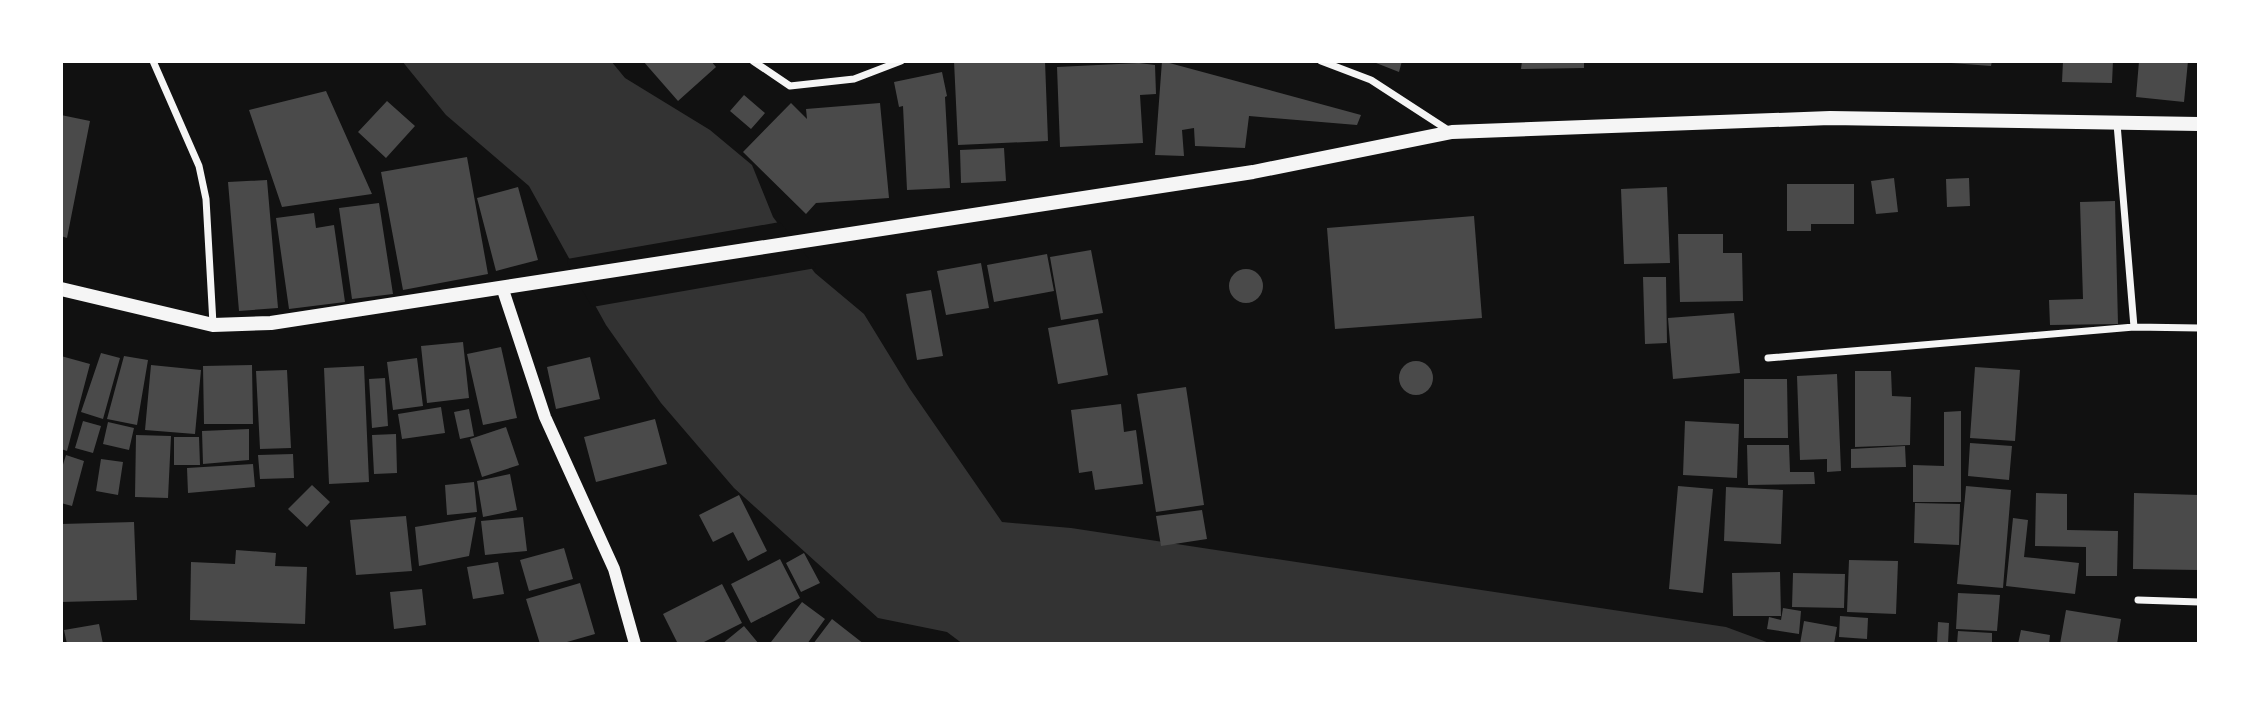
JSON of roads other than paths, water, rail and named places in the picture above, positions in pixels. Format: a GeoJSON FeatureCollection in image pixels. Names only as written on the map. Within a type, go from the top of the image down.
{"type":"FeatureCollection","features":[{"type":"Feature","properties":{"kind":"main road"},"geometry":{"type":"LineString","coordinates":[[61,289],[213,325],[271,323],[1253,172],[1452,132],[1830,118],[2199,124]]}},
{"type":"Feature","properties":{"kind":"street"},"geometry":{"type":"LineString","coordinates":[[153,61],[199,166],[206,199],[213,325]]}},
{"type":"Feature","properties":{"kind":"street"},"geometry":{"type":"LineString","coordinates":[[753,61],[790,86],[853,79],[901,61]]}},
{"type":"Feature","properties":{"kind":"street"},"geometry":{"type":"LineString","coordinates":[[1321,61],[1371,80],[1452,132]]}},
{"type":"Feature","properties":{"kind":"street"},"geometry":{"type":"LineString","coordinates":[[2117,124],[2134,327]]}},
{"type":"Feature","properties":{"kind":"street"},"geometry":{"type":"LineString","coordinates":[[503,289],[545,417],[614,569],[635,644]]}},
{"type":"Feature","properties":{"kind":"street"},"geometry":{"type":"LineString","coordinates":[[1768,358],[2134,327],[2199,328]]}},
{"type":"Feature","properties":{"kind":"street"},"geometry":{"type":"LineString","coordinates":[[2138,600],[2199,602]]}}]}
